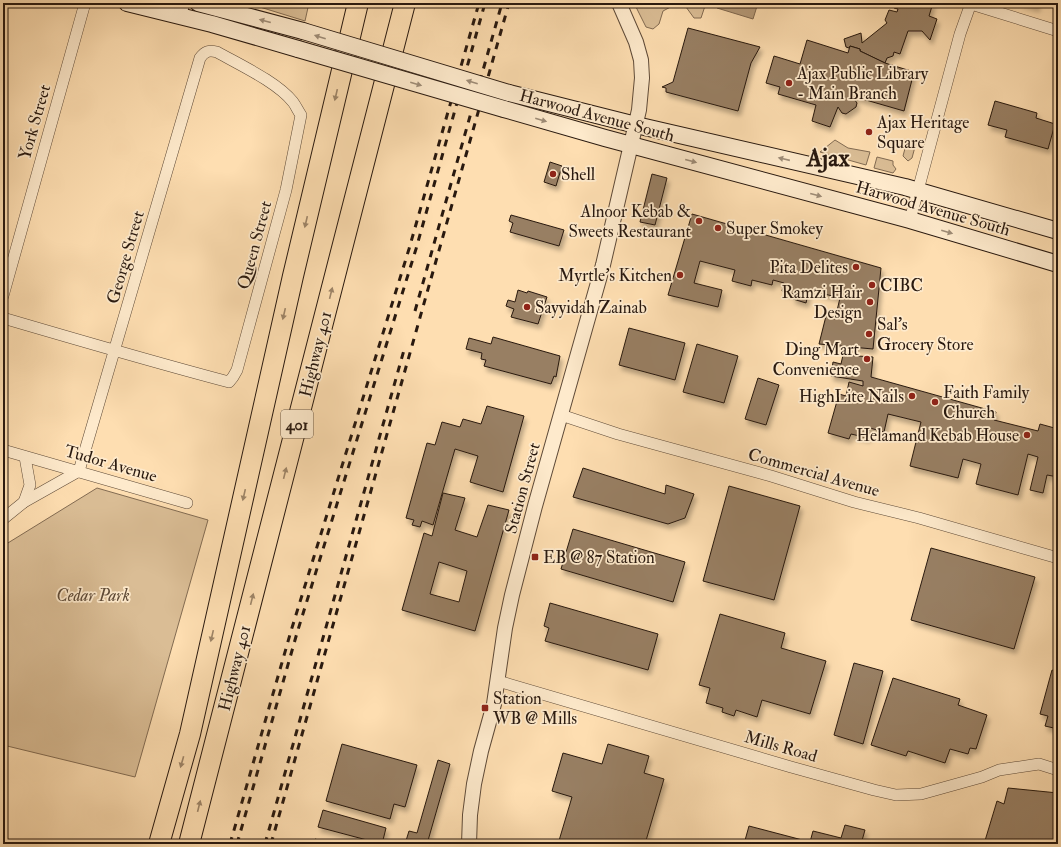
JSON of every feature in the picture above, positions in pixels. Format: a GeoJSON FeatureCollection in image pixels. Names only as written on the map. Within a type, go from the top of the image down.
{"type":"FeatureCollection","features":[{"type":"Feature","properties":{"kind":"highway","name":"Highway 401"},"geometry":{"type":"LineString","coordinates":[[159,844],[190,734],[293,276],[358,3]]}},
{"type":"Feature","properties":{"kind":"highway","name":"Highway 401"},"geometry":{"type":"LineString","coordinates":[[190,844],[405,3]]}},
{"type":"Feature","properties":{"kind":"main road","name":"Harwood Avenue South"},"geometry":{"type":"LineString","coordinates":[[127,3],[182,10],[212,24],[298,50],[632,145],[910,220],[1058,264]]}},
{"type":"Feature","properties":{"kind":"main road","name":"Harwood Avenue South"},"geometry":{"type":"LineString","coordinates":[[198,3],[303,32],[509,93],[918,190],[1058,231]]}},
{"type":"Feature","properties":{"kind":"street","name":"York Street"},"geometry":{"type":"LineString","coordinates":[[3,296],[85,3]]}},
{"type":"Feature","properties":{"kind":"street","name":"Station Street"},"geometry":{"type":"LineString","coordinates":[[469,844],[470,815],[474,784],[481,751],[494,704],[505,628],[512,595],[603,265],[636,124],[642,78],[641,60],[636,42],[619,3]]}},
{"type":"Feature","properties":{"kind":"street"},"geometry":{"type":"LineString","coordinates":[[910,220],[960,34],[971,3],[1058,31]]}},
{"type":"Feature","properties":{"kind":"street","name":"Queen Street"},"geometry":{"type":"LineString","coordinates":[[115,351],[229,382],[237,370],[286,190],[301,115],[292,102],[269,82],[217,52],[210,50],[204,52]]}},
{"type":"Feature","properties":{"kind":"street","name":"George Street"},"geometry":{"type":"LineString","coordinates":[[79,472],[200,58],[204,52]]}},
{"type":"Feature","properties":{"kind":"street"},"geometry":{"type":"LineString","coordinates":[[3,318],[115,351]]}},
{"type":"Feature","properties":{"kind":"street","name":"Commercial Avenue"},"geometry":{"type":"LineString","coordinates":[[561,415],[618,434],[771,476],[854,502],[919,518],[1058,558]]}},
{"type":"Feature","properties":{"kind":"street","name":"Tudor Avenue"},"geometry":{"type":"LineString","coordinates":[[3,450],[187,503]]}},
{"type":"Feature","properties":{"kind":"street"},"geometry":{"type":"LineString","coordinates":[[24,502],[30,485],[25,457]]}},
{"type":"Feature","properties":{"kind":"street"},"geometry":{"type":"LineString","coordinates":[[3,519],[24,502],[79,472]]}},
{"type":"Feature","properties":{"kind":"street","name":"Mills Road"},"geometry":{"type":"LineString","coordinates":[[498,681],[791,767],[874,790],[896,794],[921,794],[982,777],[999,770],[1039,764],[1058,770]]}},
{"type":"Feature","properties":{"kind":"green space"},"geometry":{"type":"Polygon","coordinates":[[[247,3],[309,3],[305,21],[247,3]]]}},
{"type":"Feature","properties":{"kind":"green space"},"geometry":{"type":"Polygon","coordinates":[[[634,3],[678,3],[663,11],[659,24],[653,29],[646,27],[634,3]]]}},
{"type":"Feature","properties":{"kind":"green space"},"geometry":{"type":"Polygon","coordinates":[[[678,3],[706,3],[701,18],[694,18],[686,7],[678,3]]]}},
{"type":"Feature","properties":{"kind":"green space"},"geometry":{"type":"Polygon","coordinates":[[[835,140],[848,148],[870,152],[866,165],[820,152],[835,140]]]}},
{"type":"Feature","properties":{"kind":"green space"},"geometry":{"type":"Polygon","coordinates":[[[907,141],[916,143],[912,158],[908,161],[903,156],[907,141]]]}},
{"type":"Feature","properties":{"kind":"green space"},"geometry":{"type":"Polygon","coordinates":[[[877,157],[893,161],[893,165],[896,169],[893,173],[874,168],[877,157]]]}},
{"type":"Feature","properties":{"kind":"green space","name":"Cedar Park"},"geometry":{"type":"Polygon","coordinates":[[[97,488],[208,520],[135,777],[3,745],[3,546],[97,488]]]}},
{"type":"Feature","properties":{"kind":"shaded area"},"geometry":{"type":"Polygon","coordinates":[[[719,3],[758,3],[753,19],[717,8],[719,3]]]}},
{"type":"Feature","properties":{"kind":"building"},"geometry":{"type":"Polygon","coordinates":[[[895,3],[933,3],[929,16],[937,19],[930,40],[922,31],[908,31],[900,54],[894,52],[893,56],[887,58],[885,63],[860,51],[860,49],[850,46],[849,48],[846,47],[844,39],[861,33],[862,43],[887,23],[885,20],[889,10],[897,12],[898,9],[894,8],[895,3]]]}},
{"type":"Feature","properties":{"kind":"building"},"geometry":{"type":"Polygon","coordinates":[[[1020,3],[1038,3],[1037,7],[1020,3]]]}},
{"type":"Feature","properties":{"kind":"building"},"geometry":{"type":"Polygon","coordinates":[[[688,28],[760,47],[751,63],[738,111],[666,92],[666,88],[662,87],[673,82],[688,28]]]}},
{"type":"Feature","properties":{"kind":"building"},"geometry":{"type":"Polygon","coordinates":[[[807,40],[848,53],[850,46],[860,49],[860,51],[885,63],[914,72],[904,111],[852,96],[857,103],[856,107],[846,114],[842,113],[838,107],[830,127],[812,121],[816,105],[778,94],[780,87],[766,83],[774,56],[800,64],[807,40]]]}},
{"type":"Feature","properties":{"kind":"building"},"geometry":{"type":"Polygon","coordinates":[[[995,101],[1037,113],[1036,118],[1055,124],[1048,149],[1005,137],[1007,130],[988,125],[995,101]]]}},
{"type":"Feature","properties":{"kind":"building"},"geometry":{"type":"Polygon","coordinates":[[[550,162],[562,166],[556,186],[544,182],[550,162]]]}},
{"type":"Feature","properties":{"kind":"building"},"geometry":{"type":"Polygon","coordinates":[[[652,174],[667,178],[655,225],[640,222],[652,174]]]}},
{"type":"Feature","properties":{"kind":"building"},"geometry":{"type":"Polygon","coordinates":[[[692,214],[881,268],[873,349],[819,344],[826,316],[835,319],[840,298],[809,290],[806,303],[793,299],[794,294],[782,291],[784,283],[773,280],[772,285],[752,280],[751,286],[732,281],[735,270],[700,261],[694,283],[722,290],[718,307],[668,295],[692,214]]]}},
{"type":"Feature","properties":{"kind":"building"},"geometry":{"type":"Polygon","coordinates":[[[511,215],[564,230],[559,246],[510,232],[513,223],[509,221],[511,215]]]}},
{"type":"Feature","properties":{"kind":"building","name":"Sayyidah Zainab"},"geometry":{"type":"Polygon","coordinates":[[[518,290],[527,293],[528,291],[547,297],[538,324],[511,317],[514,309],[506,306],[508,300],[515,302],[518,290]]]}},
{"type":"Feature","properties":{"kind":"building"},"geometry":{"type":"Polygon","coordinates":[[[629,328],[685,343],[675,380],[619,365],[629,328]]]}},
{"type":"Feature","properties":{"kind":"building"},"geometry":{"type":"Polygon","coordinates":[[[493,337],[560,356],[556,377],[554,376],[551,384],[484,366],[486,360],[481,359],[482,353],[466,349],[469,338],[491,344],[493,337]]]}},
{"type":"Feature","properties":{"kind":"building"},"geometry":{"type":"Polygon","coordinates":[[[697,344],[738,356],[724,403],[683,392],[697,344]]]}},
{"type":"Feature","properties":{"kind":"building"},"geometry":{"type":"Polygon","coordinates":[[[843,355],[873,357],[871,377],[996,412],[994,420],[1038,431],[1040,424],[1058,429],[1058,477],[1047,475],[1043,493],[1030,490],[1038,457],[1028,454],[1018,495],[976,484],[981,464],[963,459],[958,478],[910,466],[921,422],[888,414],[884,432],[870,428],[868,438],[851,434],[849,439],[828,433],[839,394],[846,396],[849,382],[863,386],[863,381],[831,376],[833,362],[841,364],[843,355]]]}},
{"type":"Feature","properties":{"kind":"building"},"geometry":{"type":"Polygon","coordinates":[[[758,378],[779,385],[766,425],[745,419],[758,378]]]}},
{"type":"Feature","properties":{"kind":"building"},"geometry":{"type":"Polygon","coordinates":[[[487,406],[524,416],[503,492],[470,482],[478,456],[455,449],[433,525],[422,521],[420,527],[412,525],[414,520],[406,518],[427,443],[435,445],[442,422],[460,427],[463,419],[481,424],[487,406]]]}},
{"type":"Feature","properties":{"kind":"building"},"geometry":{"type":"Polygon","coordinates":[[[583,468],[665,494],[666,485],[694,494],[685,518],[668,524],[573,497],[583,468]]]}},
{"type":"Feature","properties":{"kind":"building"},"geometry":{"type":"Polygon","coordinates":[[[729,486],[800,506],[774,600],[703,581],[729,486]]]}},
{"type":"Feature","properties":{"kind":"building"},"geometry":{"type":"Polygon","coordinates":[[[443,493],[465,498],[455,530],[477,537],[488,505],[509,510],[475,631],[402,610],[424,533],[432,536],[443,493]],[[439,562],[430,594],[459,602],[467,571],[439,562]]]}},
{"type":"Feature","properties":{"kind":"building"},"geometry":{"type":"Polygon","coordinates":[[[573,529],[685,562],[673,602],[561,569],[573,529]]]}},
{"type":"Feature","properties":{"kind":"building"},"geometry":{"type":"Polygon","coordinates":[[[931,548],[1035,577],[1014,649],[911,620],[931,548]]]}},
{"type":"Feature","properties":{"kind":"building"},"geometry":{"type":"Polygon","coordinates":[[[550,603],[658,634],[648,670],[545,641],[549,628],[544,626],[550,603]]]}},
{"type":"Feature","properties":{"kind":"building"},"geometry":{"type":"Polygon","coordinates":[[[720,614],[785,633],[781,648],[826,661],[810,714],[762,700],[757,717],[736,710],[734,716],[722,712],[723,708],[706,703],[710,688],[699,685],[720,614]]]}},
{"type":"Feature","properties":{"kind":"building"},"geometry":{"type":"Polygon","coordinates":[[[854,663],[883,671],[863,744],[834,735],[854,663]]]}},
{"type":"Feature","properties":{"kind":"building"},"geometry":{"type":"Polygon","coordinates":[[[1052,670],[1058,672],[1058,729],[1045,726],[1048,716],[1040,714],[1052,670]]]}},
{"type":"Feature","properties":{"kind":"building"},"geometry":{"type":"Polygon","coordinates":[[[893,678],[960,699],[958,705],[987,715],[976,749],[970,748],[968,754],[950,749],[945,763],[908,751],[906,756],[871,745],[893,678]]]}},
{"type":"Feature","properties":{"kind":"building"},"geometry":{"type":"Polygon","coordinates":[[[342,744],[417,765],[405,807],[394,804],[390,819],[326,801],[342,744]]]}},
{"type":"Feature","properties":{"kind":"building"},"geometry":{"type":"Polygon","coordinates":[[[608,744],[649,756],[644,773],[664,779],[645,844],[558,844],[572,797],[552,791],[563,753],[602,764],[608,744]]]}},
{"type":"Feature","properties":{"kind":"building"},"geometry":{"type":"Polygon","coordinates":[[[438,760],[450,764],[427,844],[405,844],[409,831],[417,833],[438,760]]]}},
{"type":"Feature","properties":{"kind":"building"},"geometry":{"type":"Polygon","coordinates":[[[1008,788],[1058,793],[1058,844],[984,844],[997,801],[1004,804],[1008,788]]]}},
{"type":"Feature","properties":{"kind":"building"},"geometry":{"type":"Polygon","coordinates":[[[323,810],[386,828],[382,844],[318,827],[323,810]]]}},
{"type":"Feature","properties":{"kind":"building"},"geometry":{"type":"Polygon","coordinates":[[[845,825],[865,830],[861,844],[744,844],[749,826],[810,842],[813,831],[841,838],[845,825]]]}},
{"type":"Feature","properties":{"kind":"building"},"geometry":{"type":"Polygon","coordinates":[[[315,839],[332,844],[313,844],[315,839]]]}},
{"type":"Feature","properties":{"kind":"railway"},"geometry":{"type":"LineString","coordinates":[[230,844],[291,631],[409,249],[479,3]]}},
{"type":"Feature","properties":{"kind":"railway"},"geometry":{"type":"LineString","coordinates":[[237,844],[297,633],[416,249],[485,3]]}},
{"type":"Feature","properties":{"kind":"railway"},"geometry":{"type":"LineString","coordinates":[[415,311],[502,3]]}},
{"type":"Feature","properties":{"kind":"railway"},"geometry":{"type":"LineString","coordinates":[[271,844],[509,3]]}},
{"type":"Feature","properties":{"kind":"railway"},"geometry":{"type":"LineString","coordinates":[[265,844],[404,350]]}},
{"type":"Feature","properties":{"kind":"place","name":"Ajax Public Library - Main Branch"},"geometry":{"type":"Point","coordinates":[789,83]}},
{"type":"Feature","properties":{"kind":"place","name":"Ajax Heritage Square"},"geometry":{"type":"Point","coordinates":[869,132]}},
{"type":"Feature","properties":{"kind":"place","name":"Shell"},"geometry":{"type":"Point","coordinates":[553,174]}},
{"type":"Feature","properties":{"kind":"place","name":"Alnoor Kebab & Sweets Restaurant"},"geometry":{"type":"Point","coordinates":[699,221]}},
{"type":"Feature","properties":{"kind":"place","name":"Super Smokey"},"geometry":{"type":"Point","coordinates":[718,228]}},
{"type":"Feature","properties":{"kind":"place","name":"Pita Delites"},"geometry":{"type":"Point","coordinates":[856,267]}},
{"type":"Feature","properties":{"kind":"place","name":"Myrtle's Kitchen"},"geometry":{"type":"Point","coordinates":[680,275]}},
{"type":"Feature","properties":{"kind":"place","name":"CIBC"},"geometry":{"type":"Point","coordinates":[872,285]}},
{"type":"Feature","properties":{"kind":"place","name":"Ramzi Hair Design"},"geometry":{"type":"Point","coordinates":[870,302]}},
{"type":"Feature","properties":{"kind":"place","name":"Sayyidah Zainab"},"geometry":{"type":"Point","coordinates":[527,307]}},
{"type":"Feature","properties":{"kind":"place","name":"Sal's Grocery Store"},"geometry":{"type":"Point","coordinates":[869,334]}},
{"type":"Feature","properties":{"kind":"place","name":"Ding Mart Convenience"},"geometry":{"type":"Point","coordinates":[867,359]}},
{"type":"Feature","properties":{"kind":"place","name":"HighLite Nails"},"geometry":{"type":"Point","coordinates":[912,396]}},
{"type":"Feature","properties":{"kind":"place","name":"Faith Family Church"},"geometry":{"type":"Point","coordinates":[935,402]}},
{"type":"Feature","properties":{"kind":"place","name":"Helamand Kebab House"},"geometry":{"type":"Point","coordinates":[1027,435]}},
{"type":"Feature","properties":{"kind":"place","name":"EB @ 87 Station"},"geometry":{"type":"Point","coordinates":[535,557]}},
{"type":"Feature","properties":{"kind":"place","name":"Station WB @ Mills"},"geometry":{"type":"Point","coordinates":[485,708]}},
{"type":"Feature","properties":{"kind":"district","name":"Ajax"},"geometry":{"type":"Point","coordinates":[828,157]}}]}
